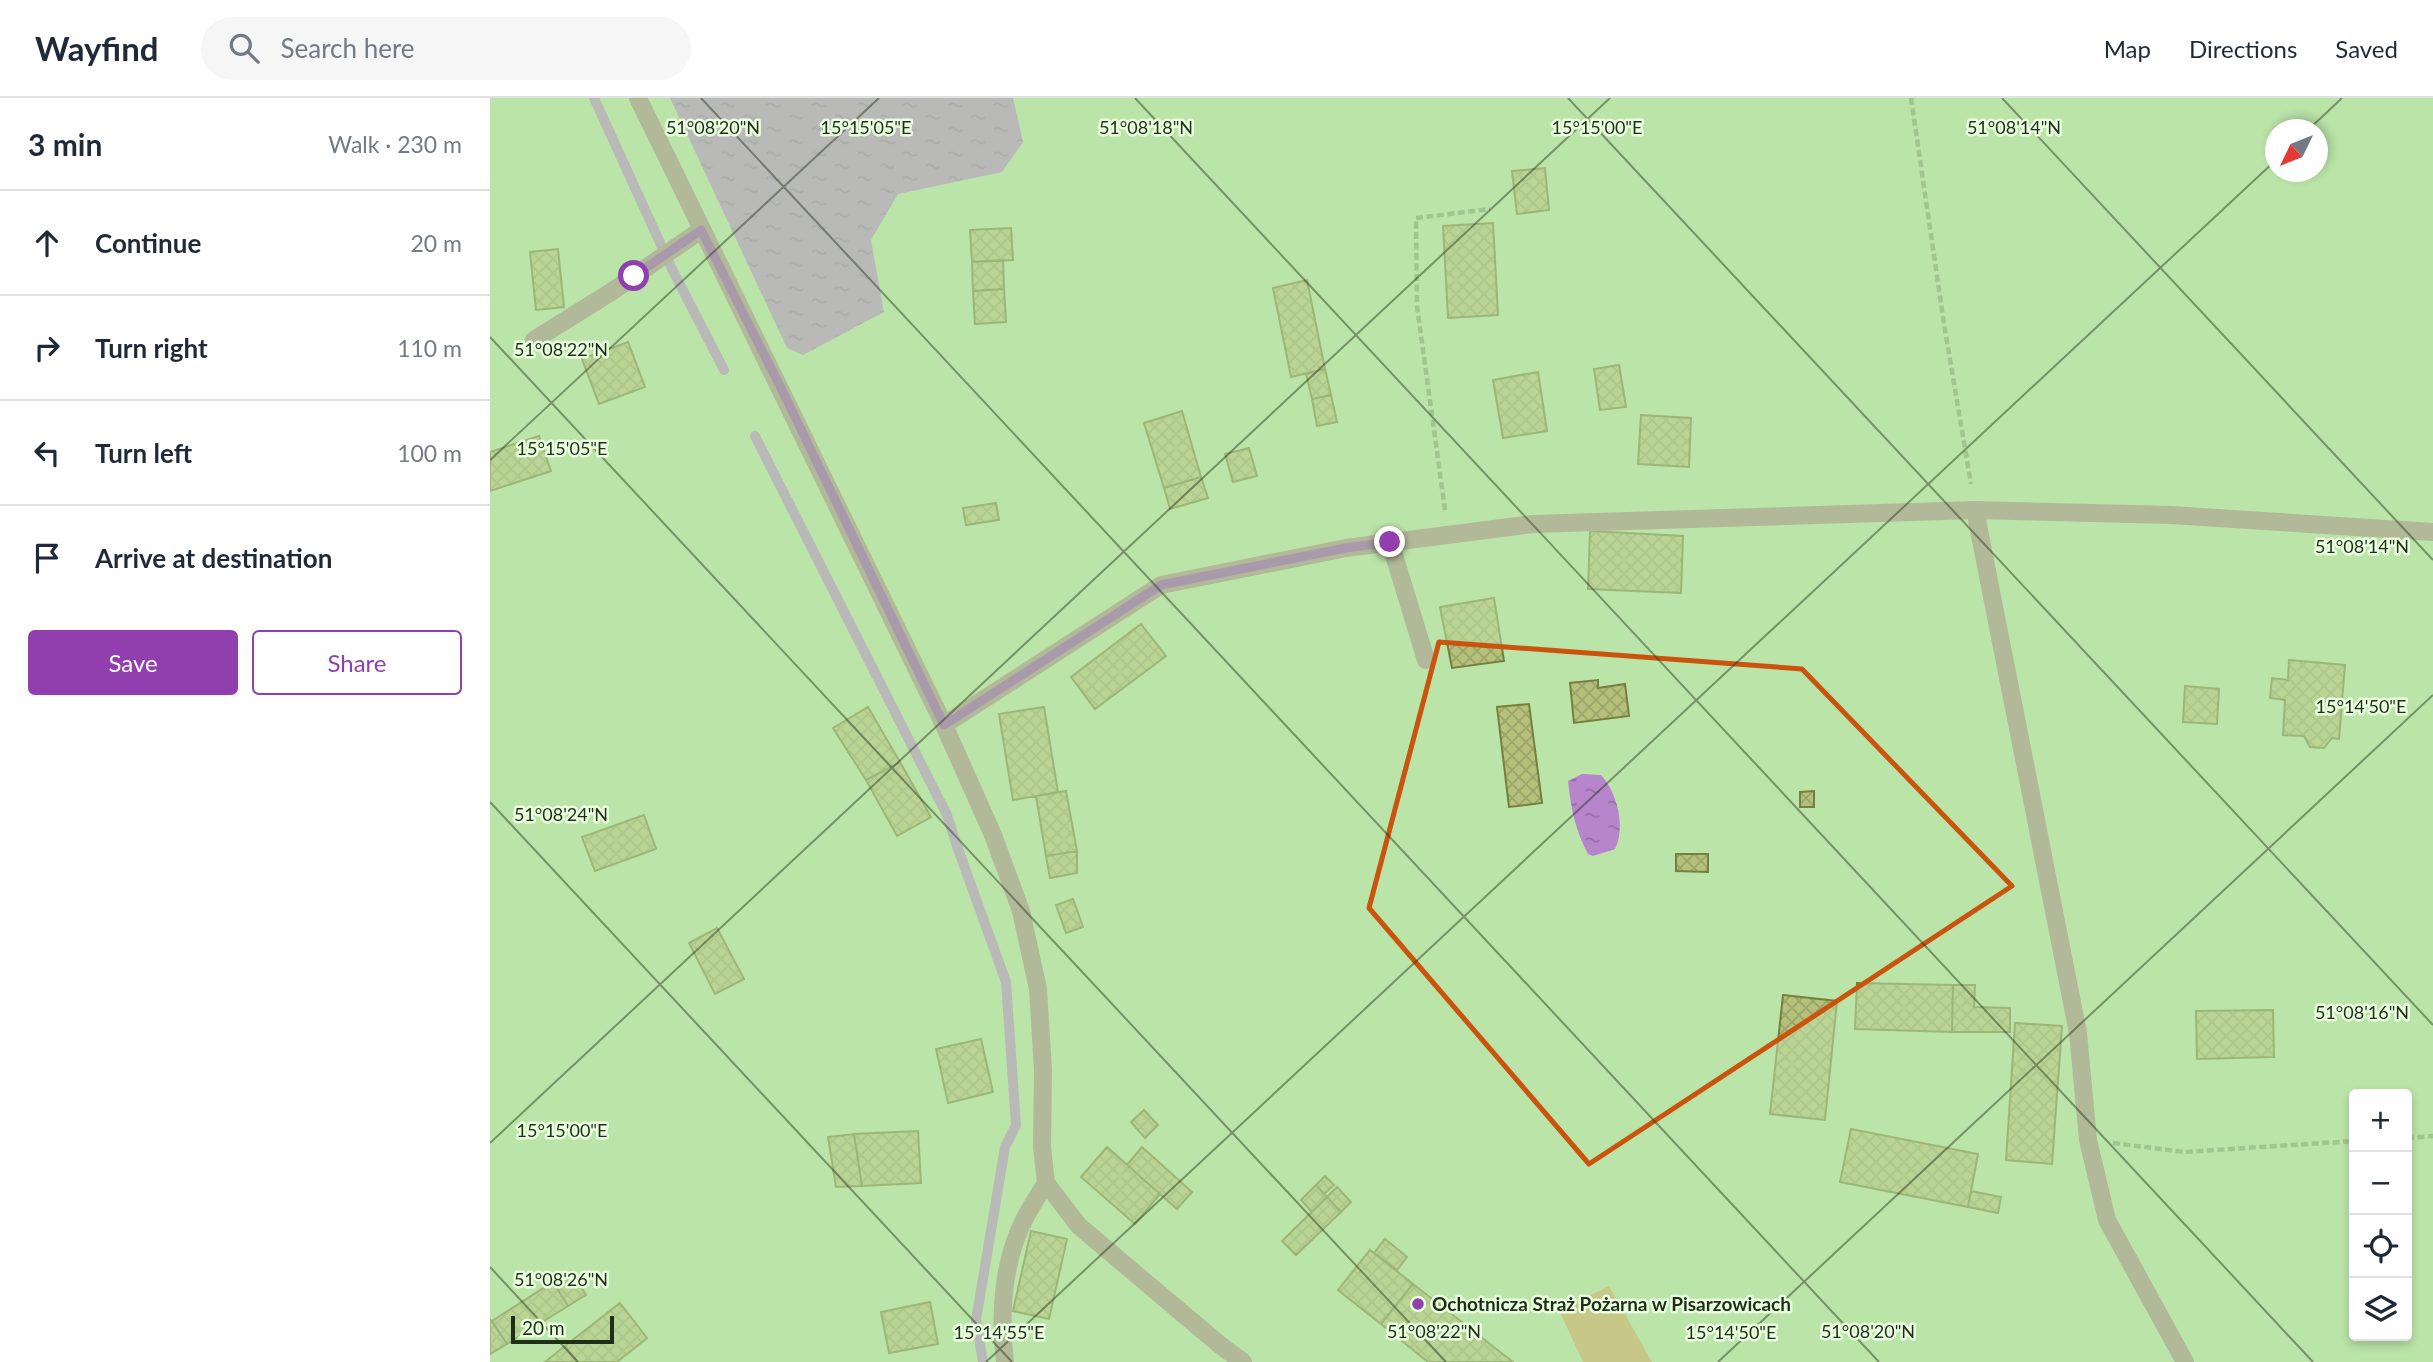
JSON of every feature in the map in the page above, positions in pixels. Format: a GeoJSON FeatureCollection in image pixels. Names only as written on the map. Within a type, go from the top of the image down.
{"type":"FeatureCollection","features":[{"type":"Feature","properties":{"kind":"street"},"geometry":{"type":"LineString","coordinates":[[638,98],[944,725],[993,835],[1021,911],[1038,989],[1043,1070],[1042,1147],[1046,1183],[1079,1226],[1243,1362]]}},
{"type":"Feature","properties":{"kind":"street"},"geometry":{"type":"LineString","coordinates":[[534,340],[611,292],[701,230]]}},
{"type":"Feature","properties":{"kind":"street"},"geometry":{"type":"LineString","coordinates":[[944,725],[1161,585],[1346,548],[1390,542],[1533,524],[1975,510],[2171,515],[2433,532]]}},
{"type":"Feature","properties":{"kind":"street"},"geometry":{"type":"LineString","coordinates":[[1975,510],[2078,1032],[2088,1140],[2107,1220],[2185,1362]]}},
{"type":"Feature","properties":{"kind":"street"},"geometry":{"type":"LineString","coordinates":[[1390,542],[1426,660]]}},
{"type":"Feature","properties":{"kind":"street"},"geometry":{"type":"LineString","coordinates":[[1005,1362],[1003,1300],[1010,1258],[1024,1218],[1046,1183]]}},
{"type":"Feature","properties":{"kind":"path"},"geometry":{"type":"LineString","coordinates":[[1911,98],[1975,510]]}},
{"type":"Feature","properties":{"kind":"path"},"geometry":{"type":"LineString","coordinates":[[1449,535],[1418,306],[1416,218],[1490,209]]}},
{"type":"Feature","properties":{"kind":"path"},"geometry":{"type":"LineString","coordinates":[[2412,1138],[2433,1136]]}},
{"type":"Feature","properties":{"kind":"path"},"geometry":{"type":"LineString","coordinates":[[2088,1140],[2184,1152],[2349,1141]]}},
{"type":"Feature","properties":{"kind":"highlighted area"},"geometry":{"type":"Polygon","coordinates":[[[1439,642],[1802,669],[2012,886],[1589,1164],[1369,908],[1439,642]]]}},
{"type":"Feature","properties":{"kind":"shaded area"},"geometry":{"type":"Polygon","coordinates":[[[1609,1286],[1652,1362],[1583,1362],[1559,1310],[1609,1286]]]}},
{"type":"Feature","properties":{"kind":"water"},"geometry":{"type":"Polygon","coordinates":[[[670,98],[1013,98],[1023,142],[1002,172],[898,194],[871,240],[884,312],[803,355],[787,348],[670,98]]]}},
{"type":"Feature","properties":{"kind":"water"},"geometry":{"type":"Polygon","coordinates":[[[1582,774],[1601,775],[1607,782],[1620,820],[1615,849],[1593,856],[1588,854],[1580,836],[1569,791],[1568,781],[1582,774]]]}},
{"type":"Feature","properties":{"kind":"building"},"geometry":{"type":"Polygon","coordinates":[[[1545,168],[1549,210],[1517,214],[1512,171],[1545,168]]]}},
{"type":"Feature","properties":{"kind":"building"},"geometry":{"type":"Polygon","coordinates":[[[1493,223],[1498,315],[1448,318],[1443,226],[1493,223]]]}},
{"type":"Feature","properties":{"kind":"building"},"geometry":{"type":"Polygon","coordinates":[[[1011,228],[1013,260],[972,262],[970,230],[1011,228]]]}},
{"type":"Feature","properties":{"kind":"building"},"geometry":{"type":"Polygon","coordinates":[[[558,249],[564,307],[536,310],[530,252],[558,249]]]}},
{"type":"Feature","properties":{"kind":"building"},"geometry":{"type":"Polygon","coordinates":[[[1003,260],[1004,289],[973,291],[972,262],[1003,260]]]}},
{"type":"Feature","properties":{"kind":"building"},"geometry":{"type":"Polygon","coordinates":[[[1307,280],[1325,369],[1291,377],[1273,288],[1307,280]]]}},
{"type":"Feature","properties":{"kind":"building"},"geometry":{"type":"Polygon","coordinates":[[[1004,289],[1006,322],[975,324],[973,291],[1004,289]]]}},
{"type":"Feature","properties":{"kind":"building"},"geometry":{"type":"Polygon","coordinates":[[[628,342],[645,387],[599,404],[582,359],[628,342]]]}},
{"type":"Feature","properties":{"kind":"building"},"geometry":{"type":"Polygon","coordinates":[[[1619,365],[1626,407],[1600,410],[1594,369],[1619,365]]]}},
{"type":"Feature","properties":{"kind":"building"},"geometry":{"type":"Polygon","coordinates":[[[1325,369],[1331,395],[1312,399],[1306,374],[1325,369]]]}},
{"type":"Feature","properties":{"kind":"building"},"geometry":{"type":"Polygon","coordinates":[[[1538,372],[1547,431],[1503,438],[1493,380],[1538,372]]]}},
{"type":"Feature","properties":{"kind":"building"},"geometry":{"type":"Polygon","coordinates":[[[1331,395],[1337,422],[1317,426],[1312,399],[1331,395]]]}},
{"type":"Feature","properties":{"kind":"building"},"geometry":{"type":"Polygon","coordinates":[[[1182,411],[1201,477],[1164,488],[1144,423],[1182,411]]]}},
{"type":"Feature","properties":{"kind":"building"},"geometry":{"type":"Polygon","coordinates":[[[1641,415],[1691,418],[1689,467],[1638,464],[1641,415]]]}},
{"type":"Feature","properties":{"kind":"building"},"geometry":{"type":"Polygon","coordinates":[[[539,436],[551,471],[490,491],[490,452],[539,436]]]}},
{"type":"Feature","properties":{"kind":"building"},"geometry":{"type":"Polygon","coordinates":[[[1249,448],[1257,476],[1233,482],[1225,454],[1249,448]]]}},
{"type":"Feature","properties":{"kind":"building"},"geometry":{"type":"Polygon","coordinates":[[[1201,477],[1208,498],[1170,509],[1164,488],[1201,477]]]}},
{"type":"Feature","properties":{"kind":"building"},"geometry":{"type":"Polygon","coordinates":[[[996,503],[999,520],[966,525],[963,508],[996,503]]]}},
{"type":"Feature","properties":{"kind":"building"},"geometry":{"type":"Polygon","coordinates":[[[1590,531],[1683,536],[1681,593],[1588,589],[1590,531]]]}},
{"type":"Feature","properties":{"kind":"building"},"geometry":{"type":"Polygon","coordinates":[[[1494,598],[1504,661],[1452,668],[1440,607],[1494,598]]]}},
{"type":"Feature","properties":{"kind":"building"},"geometry":{"type":"Polygon","coordinates":[[[1141,624],[1166,656],[1095,709],[1071,677],[1141,624]]]}},
{"type":"Feature","properties":{"kind":"building"},"geometry":{"type":"Polygon","coordinates":[[[2289,660],[2345,665],[2339,739],[2332,738],[2324,748],[2310,747],[2304,736],[2283,735],[2285,700],[2270,698],[2272,678],[2288,680],[2289,660]]]}},
{"type":"Feature","properties":{"kind":"building"},"geometry":{"type":"Polygon","coordinates":[[[1598,680],[1598,688],[1625,684],[1629,716],[1574,723],[1570,683],[1598,680]]]}},
{"type":"Feature","properties":{"kind":"building"},"geometry":{"type":"Polygon","coordinates":[[[2185,686],[2219,689],[2217,724],[2183,722],[2185,686]]]}},
{"type":"Feature","properties":{"kind":"building"},"geometry":{"type":"Polygon","coordinates":[[[1529,704],[1542,803],[1509,807],[1497,707],[1529,704]]]}},
{"type":"Feature","properties":{"kind":"building"},"geometry":{"type":"Polygon","coordinates":[[[868,707],[900,762],[866,780],[833,728],[868,707]]]}},
{"type":"Feature","properties":{"kind":"building"},"geometry":{"type":"Polygon","coordinates":[[[1044,707],[1058,792],[1013,800],[999,714],[1044,707]]]}},
{"type":"Feature","properties":{"kind":"building"},"geometry":{"type":"Polygon","coordinates":[[[900,762],[931,817],[897,836],[866,780],[900,762]]]}},
{"type":"Feature","properties":{"kind":"building"},"geometry":{"type":"Polygon","coordinates":[[[1066,791],[1077,851],[1046,856],[1036,796],[1066,791]]]}},
{"type":"Feature","properties":{"kind":"building"},"geometry":{"type":"Polygon","coordinates":[[[1814,791],[1814,807],[1800,807],[1800,792],[1814,791]]]}},
{"type":"Feature","properties":{"kind":"building"},"geometry":{"type":"Polygon","coordinates":[[[644,815],[656,849],[595,871],[582,837],[644,815]]]}},
{"type":"Feature","properties":{"kind":"building"},"geometry":{"type":"Polygon","coordinates":[[[1077,851],[1077,873],[1050,878],[1046,856],[1077,851]]]}},
{"type":"Feature","properties":{"kind":"building"},"geometry":{"type":"Polygon","coordinates":[[[1676,854],[1708,854],[1708,872],[1676,871],[1676,854]]]}},
{"type":"Feature","properties":{"kind":"building"},"geometry":{"type":"Polygon","coordinates":[[[1073,899],[1083,927],[1066,933],[1056,905],[1073,899]]]}},
{"type":"Feature","properties":{"kind":"building"},"geometry":{"type":"Polygon","coordinates":[[[717,928],[744,979],[715,994],[689,943],[717,928]]]}},
{"type":"Feature","properties":{"kind":"building"},"geometry":{"type":"Polygon","coordinates":[[[1857,983],[1953,985],[1952,1032],[1855,1029],[1857,983]]]}},
{"type":"Feature","properties":{"kind":"building"},"geometry":{"type":"Polygon","coordinates":[[[1953,985],[1975,985],[1974,1007],[2010,1008],[2010,1032],[1952,1032],[1953,985]]]}},
{"type":"Feature","properties":{"kind":"building"},"geometry":{"type":"Polygon","coordinates":[[[1783,995],[1837,1001],[1825,1120],[1770,1114],[1783,995]]]}},
{"type":"Feature","properties":{"kind":"building"},"geometry":{"type":"Polygon","coordinates":[[[2273,1010],[2274,1057],[2197,1059],[2196,1011],[2273,1010]]]}},
{"type":"Feature","properties":{"kind":"building"},"geometry":{"type":"Polygon","coordinates":[[[2015,1023],[2062,1026],[2052,1164],[2006,1160],[2015,1023]]]}},
{"type":"Feature","properties":{"kind":"building"},"geometry":{"type":"Polygon","coordinates":[[[981,1039],[993,1092],[948,1103],[936,1049],[981,1039]]]}},
{"type":"Feature","properties":{"kind":"building"},"geometry":{"type":"Polygon","coordinates":[[[1144,1110],[1158,1125],[1145,1138],[1131,1122],[1144,1110]]]}},
{"type":"Feature","properties":{"kind":"building"},"geometry":{"type":"Polygon","coordinates":[[[1851,1129],[1978,1154],[1968,1207],[1840,1182],[1851,1129]]]}},
{"type":"Feature","properties":{"kind":"building"},"geometry":{"type":"Polygon","coordinates":[[[918,1131],[921,1183],[862,1186],[854,1134],[918,1131]]]}},
{"type":"Feature","properties":{"kind":"building"},"geometry":{"type":"Polygon","coordinates":[[[854,1134],[862,1186],[836,1187],[828,1137],[854,1134]]]}},
{"type":"Feature","properties":{"kind":"building"},"geometry":{"type":"Polygon","coordinates":[[[1107,1147],[1160,1194],[1135,1224],[1081,1177],[1107,1147]]]}},
{"type":"Feature","properties":{"kind":"building"},"geometry":{"type":"Polygon","coordinates":[[[1142,1147],[1192,1192],[1177,1209],[1127,1165],[1142,1147]]]}},
{"type":"Feature","properties":{"kind":"building"},"geometry":{"type":"Polygon","coordinates":[[[1325,1176],[1334,1185],[1324,1194],[1316,1185],[1325,1176]]]}},
{"type":"Feature","properties":{"kind":"building"},"geometry":{"type":"Polygon","coordinates":[[[1316,1185],[1327,1197],[1312,1212],[1301,1200],[1316,1185]]]}},
{"type":"Feature","properties":{"kind":"building"},"geometry":{"type":"Polygon","coordinates":[[[1337,1187],[1351,1202],[1341,1212],[1327,1197],[1337,1187]]]}},
{"type":"Feature","properties":{"kind":"building"},"geometry":{"type":"Polygon","coordinates":[[[1971,1191],[2001,1197],[1998,1213],[1968,1207],[1971,1191]]]}},
{"type":"Feature","properties":{"kind":"building"},"geometry":{"type":"Polygon","coordinates":[[[1327,1197],[1341,1212],[1296,1255],[1282,1241],[1327,1197]]]}},
{"type":"Feature","properties":{"kind":"building"},"geometry":{"type":"Polygon","coordinates":[[[1031,1231],[1067,1239],[1049,1319],[1013,1311],[1031,1231]]]}},
{"type":"Feature","properties":{"kind":"building"},"geometry":{"type":"Polygon","coordinates":[[[1385,1239],[1407,1257],[1397,1270],[1374,1253],[1385,1239]]]}},
{"type":"Feature","properties":{"kind":"building"},"geometry":{"type":"Polygon","coordinates":[[[1370,1250],[1413,1284],[1381,1324],[1338,1290],[1370,1250]]]}},
{"type":"Feature","properties":{"kind":"building"},"geometry":{"type":"Polygon","coordinates":[[[571,1271],[586,1295],[568,1306],[553,1282],[571,1271]]]}},
{"type":"Feature","properties":{"kind":"building"},"geometry":{"type":"Polygon","coordinates":[[[553,1282],[568,1306],[507,1344],[492,1321],[553,1282]]]}},
{"type":"Feature","properties":{"kind":"building","name":"Ochotnicza Straż Pożarna w Pisarzowicach"},"geometry":{"type":"Polygon","coordinates":[[[1413,1284],[1513,1362],[1428,1362],[1381,1324],[1413,1284]]]}},
{"type":"Feature","properties":{"kind":"building"},"geometry":{"type":"Polygon","coordinates":[[[930,1302],[938,1344],[889,1353],[881,1312],[930,1302]]]}},
{"type":"Feature","properties":{"kind":"building"},"geometry":{"type":"Polygon","coordinates":[[[620,1303],[647,1338],[617,1362],[577,1362],[565,1346],[620,1303]]]}},
{"type":"Feature","properties":{"kind":"building"},"geometry":{"type":"Polygon","coordinates":[[[490,1319],[507,1344],[490,1354],[490,1319]]]}},
{"type":"Feature","properties":{"kind":"building"},"geometry":{"type":"Polygon","coordinates":[[[565,1346],[577,1362],[545,1362],[565,1346]]]}},
{"type":"Feature","properties":{"kind":"waterway"},"geometry":{"type":"LineString","coordinates":[[594,98],[672,269],[724,370]]}},
{"type":"Feature","properties":{"kind":"waterway"},"geometry":{"type":"LineString","coordinates":[[755,436],[947,815],[1006,982],[1016,1125],[1005,1147],[976,1320],[983,1362]]}},
{"type":"Feature","properties":{"kind":"place","name":"Ochotnicza Straż Pożarna w Pisarzowicach"},"geometry":{"type":"Point","coordinates":[1418,1304]}},
{"type":"Feature","properties":{"kind":"route"},"geometry":{"type":"LineString","coordinates":[[634,276],[701,230],[780,386],[944,725],[1161,585],[1346,548],[1390,542]]}}]}
